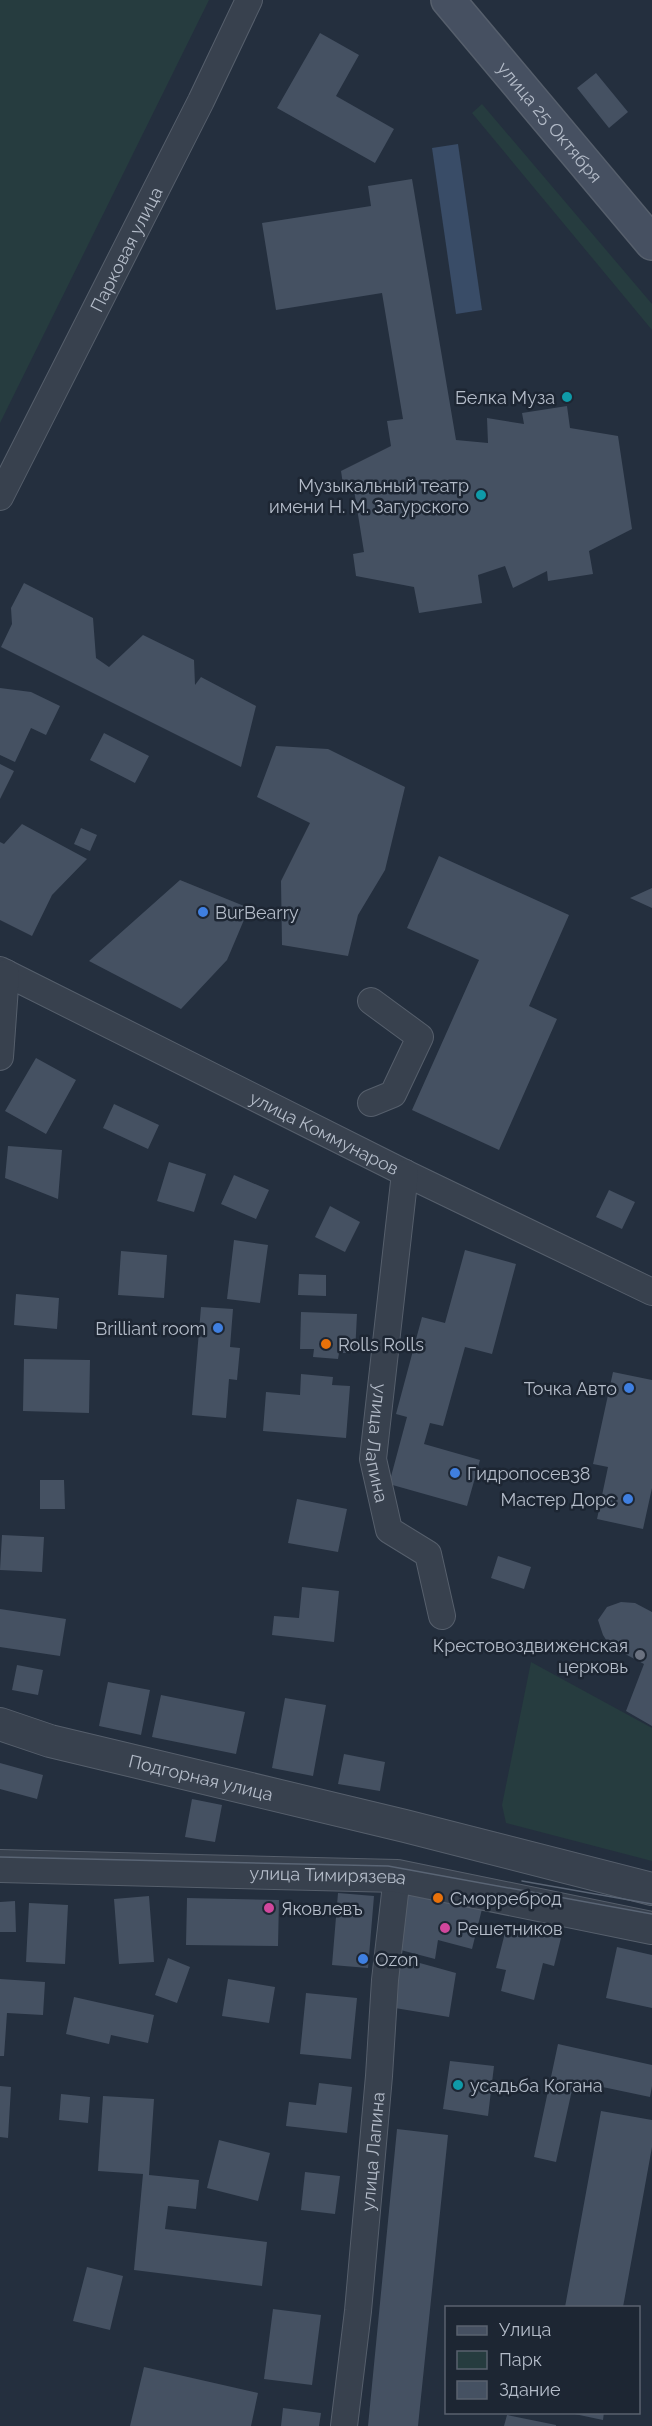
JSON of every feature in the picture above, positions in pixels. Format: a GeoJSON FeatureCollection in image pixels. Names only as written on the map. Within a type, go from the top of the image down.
{"type":"FeatureCollection","features":[{"type":"Feature","properties":{"kind":"main road","name":"улица 25 Октября"},"geometry":{"type":"LineString","coordinates":[[448,0],[652,243]]}},
{"type":"Feature","properties":{"kind":"street","name":"Парковая улица"},"geometry":{"type":"LineString","coordinates":[[0,497],[191,122],[249,0]]}},
{"type":"Feature","properties":{"kind":"street"},"geometry":{"type":"LineString","coordinates":[[0,1057],[3,972]]}},
{"type":"Feature","properties":{"kind":"street","name":"улица Коммунаров"},"geometry":{"type":"LineString","coordinates":[[3,972],[405,1173],[652,1292]]}},
{"type":"Feature","properties":{"kind":"street"},"geometry":{"type":"LineString","coordinates":[[370,1001],[420,1037],[393,1094],[371,1103]]}},
{"type":"Feature","properties":{"kind":"street","name":"улица Лапина"},"geometry":{"type":"LineString","coordinates":[[405,1173],[373,1459],[389,1530],[428,1554],[442,1616]]}},
{"type":"Feature","properties":{"kind":"street","name":"Подгорная улица"},"geometry":{"type":"LineString","coordinates":[[0,1724],[50,1741],[405,1826],[652,1889]]}},
{"type":"Feature","properties":{"kind":"street","name":"улица Тимирязева"},"geometry":{"type":"LineString","coordinates":[[0,1866],[397,1876],[652,1928]]}},
{"type":"Feature","properties":{"kind":"street","name":"улица Лапина"},"geometry":{"type":"LineString","coordinates":[[344,2426],[358,2311],[377,2103],[385,1980],[397,1876]]}},
{"type":"Feature","properties":{"kind":"green space"},"geometry":{"type":"Polygon","coordinates":[[[0,0],[209,0],[0,423],[0,0]]]}},
{"type":"Feature","properties":{"kind":"green space"},"geometry":{"type":"Polygon","coordinates":[[[482,104],[652,304],[652,330],[472,113],[482,104]]]}},
{"type":"Feature","properties":{"kind":"green space"},"geometry":{"type":"Polygon","coordinates":[[[531,1662],[652,1728],[652,1861],[506,1823],[502,1805],[531,1662]]]}},
{"type":"Feature","properties":{"kind":"water"},"geometry":{"type":"Polygon","coordinates":[[[458,144],[482,310],[456,314],[432,148],[458,144]]]}},
{"type":"Feature","properties":{"kind":"building"},"geometry":{"type":"Polygon","coordinates":[[[320,33],[359,55],[336,96],[394,129],[375,163],[277,108],[320,33]]]}},
{"type":"Feature","properties":{"kind":"building"},"geometry":{"type":"Polygon","coordinates":[[[596,73],[628,112],[609,128],[577,88],[596,73]]]}},
{"type":"Feature","properties":{"kind":"building"},"geometry":{"type":"Polygon","coordinates":[[[412,179],[456,440],[488,443],[487,418],[524,424],[522,413],[567,406],[570,428],[618,436],[632,529],[589,551],[593,574],[548,581],[547,571],[513,588],[505,566],[478,575],[482,603],[419,613],[414,587],[356,576],[353,554],[364,552],[354,490],[344,491],[341,471],[391,446],[387,421],[403,419],[382,293],[276,310],[262,223],[371,206],[368,186],[412,179]]]}},
{"type":"Feature","properties":{"kind":"building"},"geometry":{"type":"Polygon","coordinates":[[[24,583],[93,618],[96,658],[109,667],[143,635],[194,660],[195,685],[201,677],[256,706],[241,767],[1,647],[12,624],[11,608],[24,583]]]}},
{"type":"Feature","properties":{"kind":"building"},"geometry":{"type":"Polygon","coordinates":[[[0,688],[31,692],[60,706],[46,735],[31,728],[15,762],[0,755],[0,688]]]}},
{"type":"Feature","properties":{"kind":"building"},"geometry":{"type":"Polygon","coordinates":[[[104,733],[149,756],[135,783],[90,760],[104,733]]]}},
{"type":"Feature","properties":{"kind":"building"},"geometry":{"type":"Polygon","coordinates":[[[276,746],[328,749],[405,787],[385,870],[358,915],[348,956],[282,945],[281,881],[310,823],[257,797],[276,746]]]}},
{"type":"Feature","properties":{"kind":"building"},"geometry":{"type":"Polygon","coordinates":[[[0,764],[14,771],[0,799],[0,764]]]}},
{"type":"Feature","properties":{"kind":"building"},"geometry":{"type":"Polygon","coordinates":[[[22,824],[87,859],[52,895],[32,936],[0,920],[0,842],[4,844],[22,824]]]}},
{"type":"Feature","properties":{"kind":"building"},"geometry":{"type":"Polygon","coordinates":[[[81,828],[97,835],[90,851],[74,844],[81,828]]]}},
{"type":"Feature","properties":{"kind":"building"},"geometry":{"type":"Polygon","coordinates":[[[439,856],[569,915],[529,1006],[557,1019],[499,1150],[412,1110],[479,960],[407,928],[439,856]]]}},
{"type":"Feature","properties":{"kind":"building"},"geometry":{"type":"Polygon","coordinates":[[[180,880],[249,908],[227,960],[181,1009],[89,961],[180,880]]]}},
{"type":"Feature","properties":{"kind":"building"},"geometry":{"type":"Polygon","coordinates":[[[652,888],[652,908],[630,898],[652,888]]]}},
{"type":"Feature","properties":{"kind":"building"},"geometry":{"type":"Polygon","coordinates":[[[36,1058],[76,1080],[46,1134],[5,1111],[36,1058]]]}},
{"type":"Feature","properties":{"kind":"building"},"geometry":{"type":"Polygon","coordinates":[[[114,1104],[159,1125],[148,1149],[103,1128],[114,1104]]]}},
{"type":"Feature","properties":{"kind":"building"},"geometry":{"type":"Polygon","coordinates":[[[8,1146],[62,1150],[58,1199],[5,1178],[8,1146]]]}},
{"type":"Feature","properties":{"kind":"building"},"geometry":{"type":"Polygon","coordinates":[[[169,1162],[206,1174],[194,1212],[157,1201],[169,1162]]]}},
{"type":"Feature","properties":{"kind":"building"},"geometry":{"type":"Polygon","coordinates":[[[234,1175],[269,1190],[256,1219],[221,1204],[234,1175]]]}},
{"type":"Feature","properties":{"kind":"building"},"geometry":{"type":"Polygon","coordinates":[[[609,1190],[635,1202],[622,1229],[596,1217],[609,1190]]]}},
{"type":"Feature","properties":{"kind":"building"},"geometry":{"type":"Polygon","coordinates":[[[330,1206],[360,1222],[345,1252],[315,1237],[330,1206]]]}},
{"type":"Feature","properties":{"kind":"building"},"geometry":{"type":"Polygon","coordinates":[[[234,1240],[268,1245],[260,1303],[227,1299],[234,1240]]]}},
{"type":"Feature","properties":{"kind":"building"},"geometry":{"type":"Polygon","coordinates":[[[465,1250],[516,1264],[492,1354],[465,1347],[443,1426],[430,1423],[424,1444],[480,1460],[467,1506],[389,1484],[407,1417],[396,1414],[422,1317],[445,1323],[465,1250]]]}},
{"type":"Feature","properties":{"kind":"building"},"geometry":{"type":"Polygon","coordinates":[[[121,1251],[167,1255],[164,1298],[118,1295],[121,1251]]]}},
{"type":"Feature","properties":{"kind":"building"},"geometry":{"type":"Polygon","coordinates":[[[299,1274],[326,1275],[326,1296],[298,1295],[299,1274]]]}},
{"type":"Feature","properties":{"kind":"building"},"geometry":{"type":"Polygon","coordinates":[[[16,1294],[59,1298],[57,1329],[14,1325],[16,1294]]]}},
{"type":"Feature","properties":{"kind":"building"},"geometry":{"type":"Polygon","coordinates":[[[201,1307],[233,1309],[230,1347],[240,1348],[237,1380],[229,1379],[226,1418],[192,1415],[201,1307]]]}},
{"type":"Feature","properties":{"kind":"building"},"geometry":{"type":"Polygon","coordinates":[[[301,1312],[357,1314],[355,1353],[339,1353],[338,1359],[313,1357],[314,1349],[300,1349],[301,1312]]]}},
{"type":"Feature","properties":{"kind":"building"},"geometry":{"type":"Polygon","coordinates":[[[24,1359],[90,1360],[89,1413],[23,1411],[24,1359]]]}},
{"type":"Feature","properties":{"kind":"building"},"geometry":{"type":"Polygon","coordinates":[[[613,1372],[652,1380],[652,1488],[643,1529],[597,1519],[608,1467],[593,1464],[613,1372]]]}},
{"type":"Feature","properties":{"kind":"building"},"geometry":{"type":"Polygon","coordinates":[[[301,1374],[333,1377],[332,1385],[350,1386],[346,1438],[263,1431],[266,1392],[300,1395],[301,1374]]]}},
{"type":"Feature","properties":{"kind":"building"},"geometry":{"type":"Polygon","coordinates":[[[40,1480],[64,1480],[65,1509],[40,1509],[40,1480]]]}},
{"type":"Feature","properties":{"kind":"building"},"geometry":{"type":"Polygon","coordinates":[[[297,1499],[347,1509],[338,1552],[288,1543],[297,1499]]]}},
{"type":"Feature","properties":{"kind":"building"},"geometry":{"type":"Polygon","coordinates":[[[2,1535],[44,1537],[42,1572],[0,1570],[2,1535]]]}},
{"type":"Feature","properties":{"kind":"building"},"geometry":{"type":"Polygon","coordinates":[[[498,1556],[531,1567],[524,1589],[491,1578],[498,1556]]]}},
{"type":"Feature","properties":{"kind":"building"},"geometry":{"type":"Polygon","coordinates":[[[302,1587],[339,1591],[334,1642],[272,1635],[274,1616],[299,1618],[302,1587]]]}},
{"type":"Feature","properties":{"kind":"building","name":"Крестовоздвиженская церковь"},"geometry":{"type":"Polygon","coordinates":[[[621,1602],[635,1603],[652,1612],[652,1726],[626,1711],[644,1664],[610,1646],[598,1620],[607,1607],[621,1602]]]}},
{"type":"Feature","properties":{"kind":"building"},"geometry":{"type":"Polygon","coordinates":[[[0,1609],[66,1619],[60,1656],[0,1647],[0,1609]]]}},
{"type":"Feature","properties":{"kind":"building"},"geometry":{"type":"Polygon","coordinates":[[[17,1665],[43,1670],[38,1695],[12,1690],[17,1665]]]}},
{"type":"Feature","properties":{"kind":"building"},"geometry":{"type":"Polygon","coordinates":[[[108,1682],[150,1690],[141,1735],[99,1726],[108,1682]]]}},
{"type":"Feature","properties":{"kind":"building"},"geometry":{"type":"Polygon","coordinates":[[[161,1695],[245,1712],[236,1754],[152,1737],[161,1695]]]}},
{"type":"Feature","properties":{"kind":"building"},"geometry":{"type":"Polygon","coordinates":[[[285,1698],[326,1705],[313,1776],[272,1768],[285,1698]]]}},
{"type":"Feature","properties":{"kind":"building"},"geometry":{"type":"Polygon","coordinates":[[[344,1754],[385,1762],[380,1791],[338,1784],[344,1754]]]}},
{"type":"Feature","properties":{"kind":"building"},"geometry":{"type":"Polygon","coordinates":[[[0,1763],[43,1775],[37,1799],[0,1789],[0,1763]]]}},
{"type":"Feature","properties":{"kind":"building"},"geometry":{"type":"Polygon","coordinates":[[[192,1799],[222,1805],[215,1842],[185,1837],[192,1799]]]}},
{"type":"Feature","properties":{"kind":"building"},"geometry":{"type":"Polygon","coordinates":[[[405,1891],[482,1909],[472,1949],[438,1940],[435,1959],[393,1948],[405,1891]]]}},
{"type":"Feature","properties":{"kind":"building"},"geometry":{"type":"Polygon","coordinates":[[[338,1893],[374,1896],[368,1968],[332,1965],[338,1893]]]}},
{"type":"Feature","properties":{"kind":"building"},"geometry":{"type":"Polygon","coordinates":[[[149,1896],[154,1962],[119,1964],[114,1899],[149,1896]]]}},
{"type":"Feature","properties":{"kind":"building"},"geometry":{"type":"Polygon","coordinates":[[[187,1898],[279,1900],[278,1946],[186,1945],[187,1898]]]}},
{"type":"Feature","properties":{"kind":"building"},"geometry":{"type":"Polygon","coordinates":[[[15,1901],[16,1932],[0,1932],[0,1902],[15,1901]]]}},
{"type":"Feature","properties":{"kind":"building"},"geometry":{"type":"Polygon","coordinates":[[[29,1903],[68,1905],[65,1964],[26,1962],[29,1903]]]}},
{"type":"Feature","properties":{"kind":"building"},"geometry":{"type":"Polygon","coordinates":[[[507,1925],[561,1938],[554,1966],[543,1963],[534,2000],[501,1991],[506,1970],[496,1968],[507,1925]]]}},
{"type":"Feature","properties":{"kind":"building"},"geometry":{"type":"Polygon","coordinates":[[[617,1947],[652,1955],[652,2008],[606,1998],[617,1947]]]}},
{"type":"Feature","properties":{"kind":"building"},"geometry":{"type":"Polygon","coordinates":[[[398,1957],[456,1973],[449,2017],[389,2007],[398,1957]]]}},
{"type":"Feature","properties":{"kind":"building"},"geometry":{"type":"Polygon","coordinates":[[[168,1958],[190,1967],[177,2003],[155,1995],[168,1958]]]}},
{"type":"Feature","properties":{"kind":"building"},"geometry":{"type":"Polygon","coordinates":[[[0,1979],[45,1982],[43,2015],[7,2013],[4,2056],[0,2056],[0,1979]]]}},
{"type":"Feature","properties":{"kind":"building"},"geometry":{"type":"Polygon","coordinates":[[[228,1979],[275,1987],[269,2023],[222,2016],[228,1979]]]}},
{"type":"Feature","properties":{"kind":"building"},"geometry":{"type":"Polygon","coordinates":[[[306,1993],[357,1998],[351,2059],[300,2054],[306,1993]]]}},
{"type":"Feature","properties":{"kind":"building"},"geometry":{"type":"Polygon","coordinates":[[[74,1997],[154,2015],[148,2043],[111,2035],[109,2044],[66,2034],[74,1997]]]}},
{"type":"Feature","properties":{"kind":"building"},"geometry":{"type":"Polygon","coordinates":[[[558,2044],[652,2065],[652,2086],[650,2097],[574,2081],[556,2162],[534,2157],[558,2044]]]}},
{"type":"Feature","properties":{"kind":"building"},"geometry":{"type":"Polygon","coordinates":[[[450,2061],[494,2066],[488,2116],[443,2109],[450,2061]]]}},
{"type":"Feature","properties":{"kind":"building"},"geometry":{"type":"Polygon","coordinates":[[[319,2083],[352,2087],[347,2133],[286,2126],[289,2102],[316,2105],[319,2083]]]}},
{"type":"Feature","properties":{"kind":"building"},"geometry":{"type":"Polygon","coordinates":[[[0,2086],[11,2087],[8,2138],[0,2137],[0,2086]]]}},
{"type":"Feature","properties":{"kind":"building"},"geometry":{"type":"Polygon","coordinates":[[[61,2094],[90,2097],[88,2123],[59,2120],[61,2094]]]}},
{"type":"Feature","properties":{"kind":"building"},"geometry":{"type":"Polygon","coordinates":[[[103,2096],[154,2099],[149,2175],[199,2180],[196,2209],[168,2206],[165,2229],[267,2242],[262,2286],[134,2270],[143,2174],[98,2171],[103,2096]]]}},
{"type":"Feature","properties":{"kind":"building"},"geometry":{"type":"Polygon","coordinates":[[[601,2111],[652,2120],[652,2147],[623,2306],[565,2306],[601,2111]]]}},
{"type":"Feature","properties":{"kind":"building"},"geometry":{"type":"Polygon","coordinates":[[[397,2129],[448,2135],[418,2426],[368,2426],[397,2129]]]}},
{"type":"Feature","properties":{"kind":"building"},"geometry":{"type":"Polygon","coordinates":[[[219,2140],[270,2153],[258,2201],[207,2188],[219,2140]]]}},
{"type":"Feature","properties":{"kind":"building"},"geometry":{"type":"Polygon","coordinates":[[[305,2172],[340,2176],[335,2214],[301,2210],[305,2172]]]}},
{"type":"Feature","properties":{"kind":"building"},"geometry":{"type":"Polygon","coordinates":[[[87,2267],[123,2276],[110,2330],[73,2321],[87,2267]]]}},
{"type":"Feature","properties":{"kind":"building"},"geometry":{"type":"Polygon","coordinates":[[[273,2309],[321,2315],[312,2385],[264,2379],[273,2309]]]}},
{"type":"Feature","properties":{"kind":"building"},"geometry":{"type":"Polygon","coordinates":[[[144,2367],[258,2393],[251,2426],[130,2426],[144,2367]]]}},
{"type":"Feature","properties":{"kind":"building"},"geometry":{"type":"Polygon","coordinates":[[[283,2408],[321,2413],[319,2426],[281,2426],[283,2408]]]}},
{"type":"Feature","properties":{"kind":"building"},"geometry":{"type":"Polygon","coordinates":[[[574,2414],[604,2414],[603,2420],[574,2414]]]}},
{"type":"Feature","properties":{"kind":"building"},"geometry":{"type":"Polygon","coordinates":[[[507,2415],[556,2425],[556,2426],[504,2426],[507,2415]]]}},
{"type":"Feature","properties":{"kind":"tram line"},"geometry":{"type":"LineString","coordinates":[[0,1857],[388,1866],[652,1914]]}},
{"type":"Feature","properties":{"kind":"tram line"},"geometry":{"type":"LineString","coordinates":[[522,1881],[652,1904]]}},
{"type":"Feature","properties":{"kind":"place","name":"Белка Муза"},"geometry":{"type":"Point","coordinates":[567,397]}},
{"type":"Feature","properties":{"kind":"place","name":"Музыкальный театр имени Н. М. Загурского"},"geometry":{"type":"Point","coordinates":[481,495]}},
{"type":"Feature","properties":{"kind":"place","name":"BurBearry"},"geometry":{"type":"Point","coordinates":[203,912]}},
{"type":"Feature","properties":{"kind":"place","name":"Brilliant room"},"geometry":{"type":"Point","coordinates":[218,1328]}},
{"type":"Feature","properties":{"kind":"place","name":"Rolls Rolls"},"geometry":{"type":"Point","coordinates":[326,1344]}},
{"type":"Feature","properties":{"kind":"place","name":"Точка Авто"},"geometry":{"type":"Point","coordinates":[629,1388]}},
{"type":"Feature","properties":{"kind":"place","name":"Гидропосев38"},"geometry":{"type":"Point","coordinates":[455,1473]}},
{"type":"Feature","properties":{"kind":"place","name":"Мастер Дорс"},"geometry":{"type":"Point","coordinates":[628,1499]}},
{"type":"Feature","properties":{"kind":"place","name":"Крестовоздвиженская церковь"},"geometry":{"type":"Point","coordinates":[640,1655]}},
{"type":"Feature","properties":{"kind":"place","name":"Сморреброд"},"geometry":{"type":"Point","coordinates":[438,1898]}},
{"type":"Feature","properties":{"kind":"place","name":"Яковлевъ"},"geometry":{"type":"Point","coordinates":[269,1908]}},
{"type":"Feature","properties":{"kind":"place","name":"Решетников"},"geometry":{"type":"Point","coordinates":[445,1928]}},
{"type":"Feature","properties":{"kind":"place","name":"Ozon"},"geometry":{"type":"Point","coordinates":[363,1959]}},
{"type":"Feature","properties":{"kind":"place","name":"усадьба Когана"},"geometry":{"type":"Point","coordinates":[458,2085]}}]}
